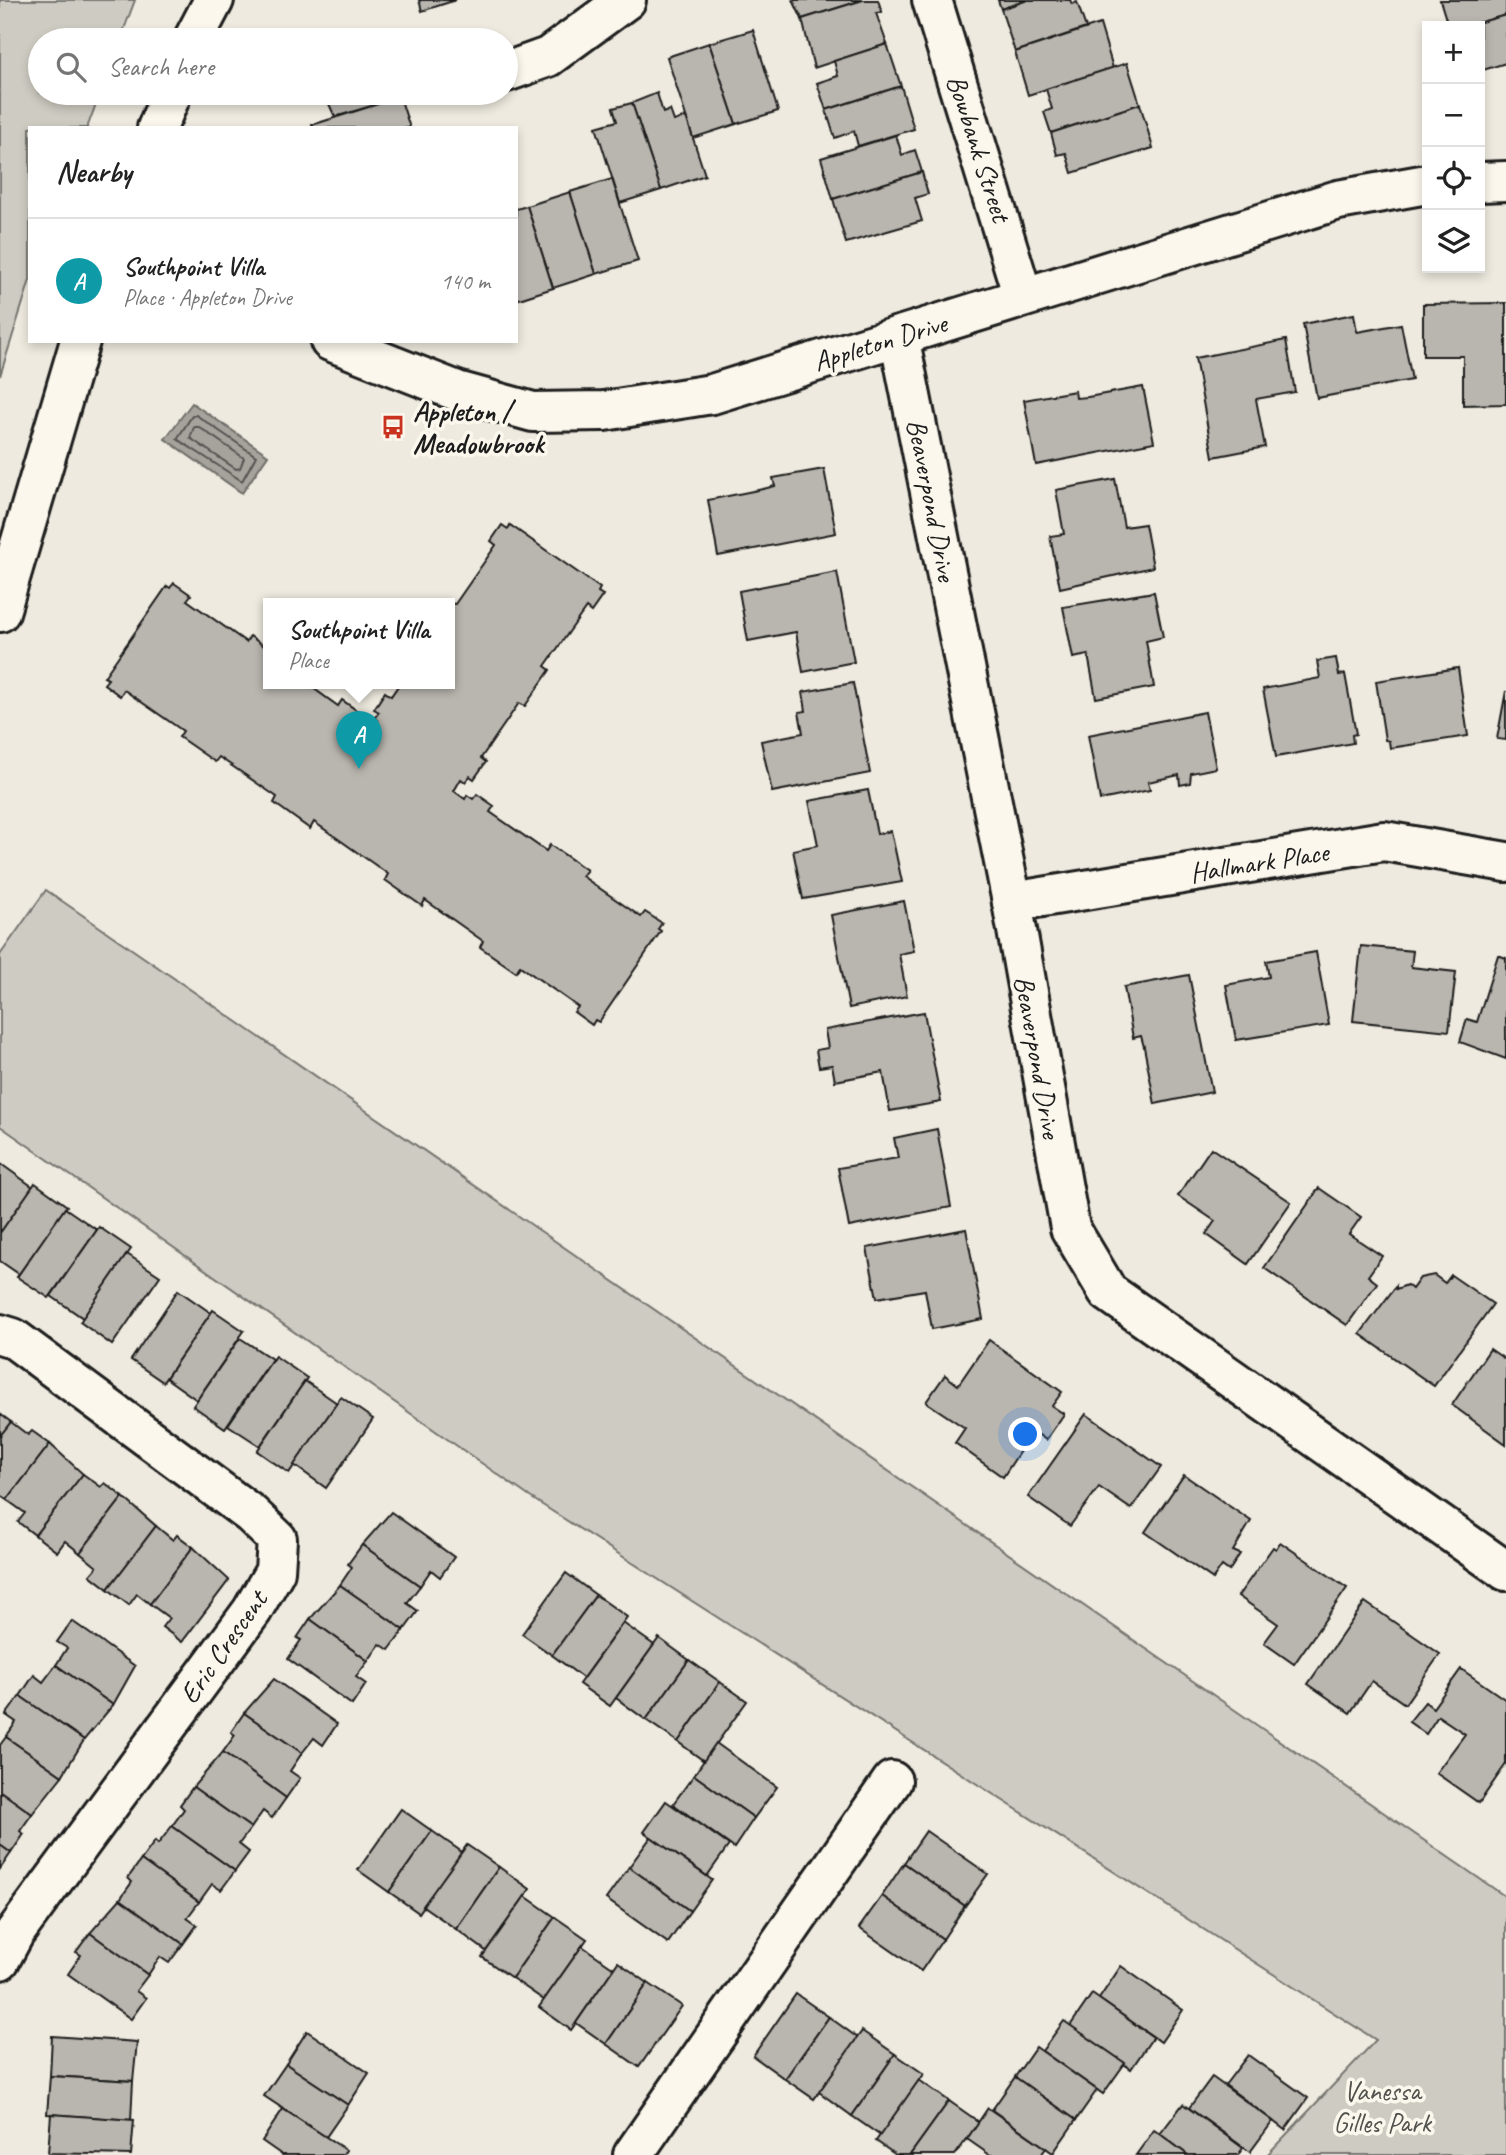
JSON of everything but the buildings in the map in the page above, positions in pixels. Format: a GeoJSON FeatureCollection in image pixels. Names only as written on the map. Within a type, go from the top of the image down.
{"type":"FeatureCollection","features":[{"type":"Feature","properties":{"kind":"street"},"geometry":{"type":"LineString","coordinates":[[518,68],[548,57],[626,0]]}},
{"type":"Feature","properties":{"kind":"street","name":"Bowbank Street"},"geometry":{"type":"LineString","coordinates":[[932,0],[1023,298]]}},
{"type":"Feature","properties":{"kind":"street"},"geometry":{"type":"LineString","coordinates":[[159,126],[167,105]]}},
{"type":"Feature","properties":{"kind":"street"},"geometry":{"type":"LineString","coordinates":[[1485,182],[1506,181]]}},
{"type":"Feature","properties":{"kind":"street","name":"Appleton Drive"},"geometry":{"type":"LineString","coordinates":[[335,343],[457,391],[533,412],[604,411],[712,394],[1338,200],[1422,185]]}},
{"type":"Feature","properties":{"kind":"street","name":"Beaverpond Drive"},"geometry":{"type":"LineString","coordinates":[[899,336],[1012,902],[1070,1228],[1108,1292],[1506,1570]]}},
{"type":"Feature","properties":{"kind":"street"},"geometry":{"type":"LineString","coordinates":[[0,612],[79,343]]}},
{"type":"Feature","properties":{"kind":"street","name":"Hallmark Place"},"geometry":{"type":"LineString","coordinates":[[1012,902],[1384,841],[1506,862]]}},
{"type":"Feature","properties":{"kind":"street","name":"Eric Crescent"},"geometry":{"type":"LineString","coordinates":[[0,1334],[13,1338],[241,1506],[276,1539],[275,1572],[252,1611],[14,1934],[0,1960]]}},
{"type":"Feature","properties":{"kind":"street"},"geometry":{"type":"LineString","coordinates":[[633,2155],[892,1781]]}},
{"type":"Feature","properties":{"kind":"green space"},"geometry":{"type":"Polygon","coordinates":[[[0,0],[135,0],[124,28],[28,28],[28,105],[96,105],[88,126],[28,126],[28,286],[0,376],[0,0]]]}},
{"type":"Feature","properties":{"kind":"green space","name":"Vanessa Gilles Park"},"geometry":{"type":"Polygon","coordinates":[[[46,890],[1506,1897],[1506,2155],[1267,2155],[1376,2040],[530,1497],[0,1126],[0,955],[46,890]]]}},
{"type":"Feature","properties":{"kind":"water"},"geometry":{"type":"Polygon","coordinates":[[[192,403],[268,455],[242,493],[165,439],[192,403]]]}},
{"type":"Feature","properties":{"kind":"place","name":"Appleton / Meadowbrook"},"geometry":{"type":"Point","coordinates":[393,427]}},
{"type":"Feature","properties":{"kind":"place","name":"Southpoint Villa"},"geometry":{"type":"Point","coordinates":[359,769]}}]}
